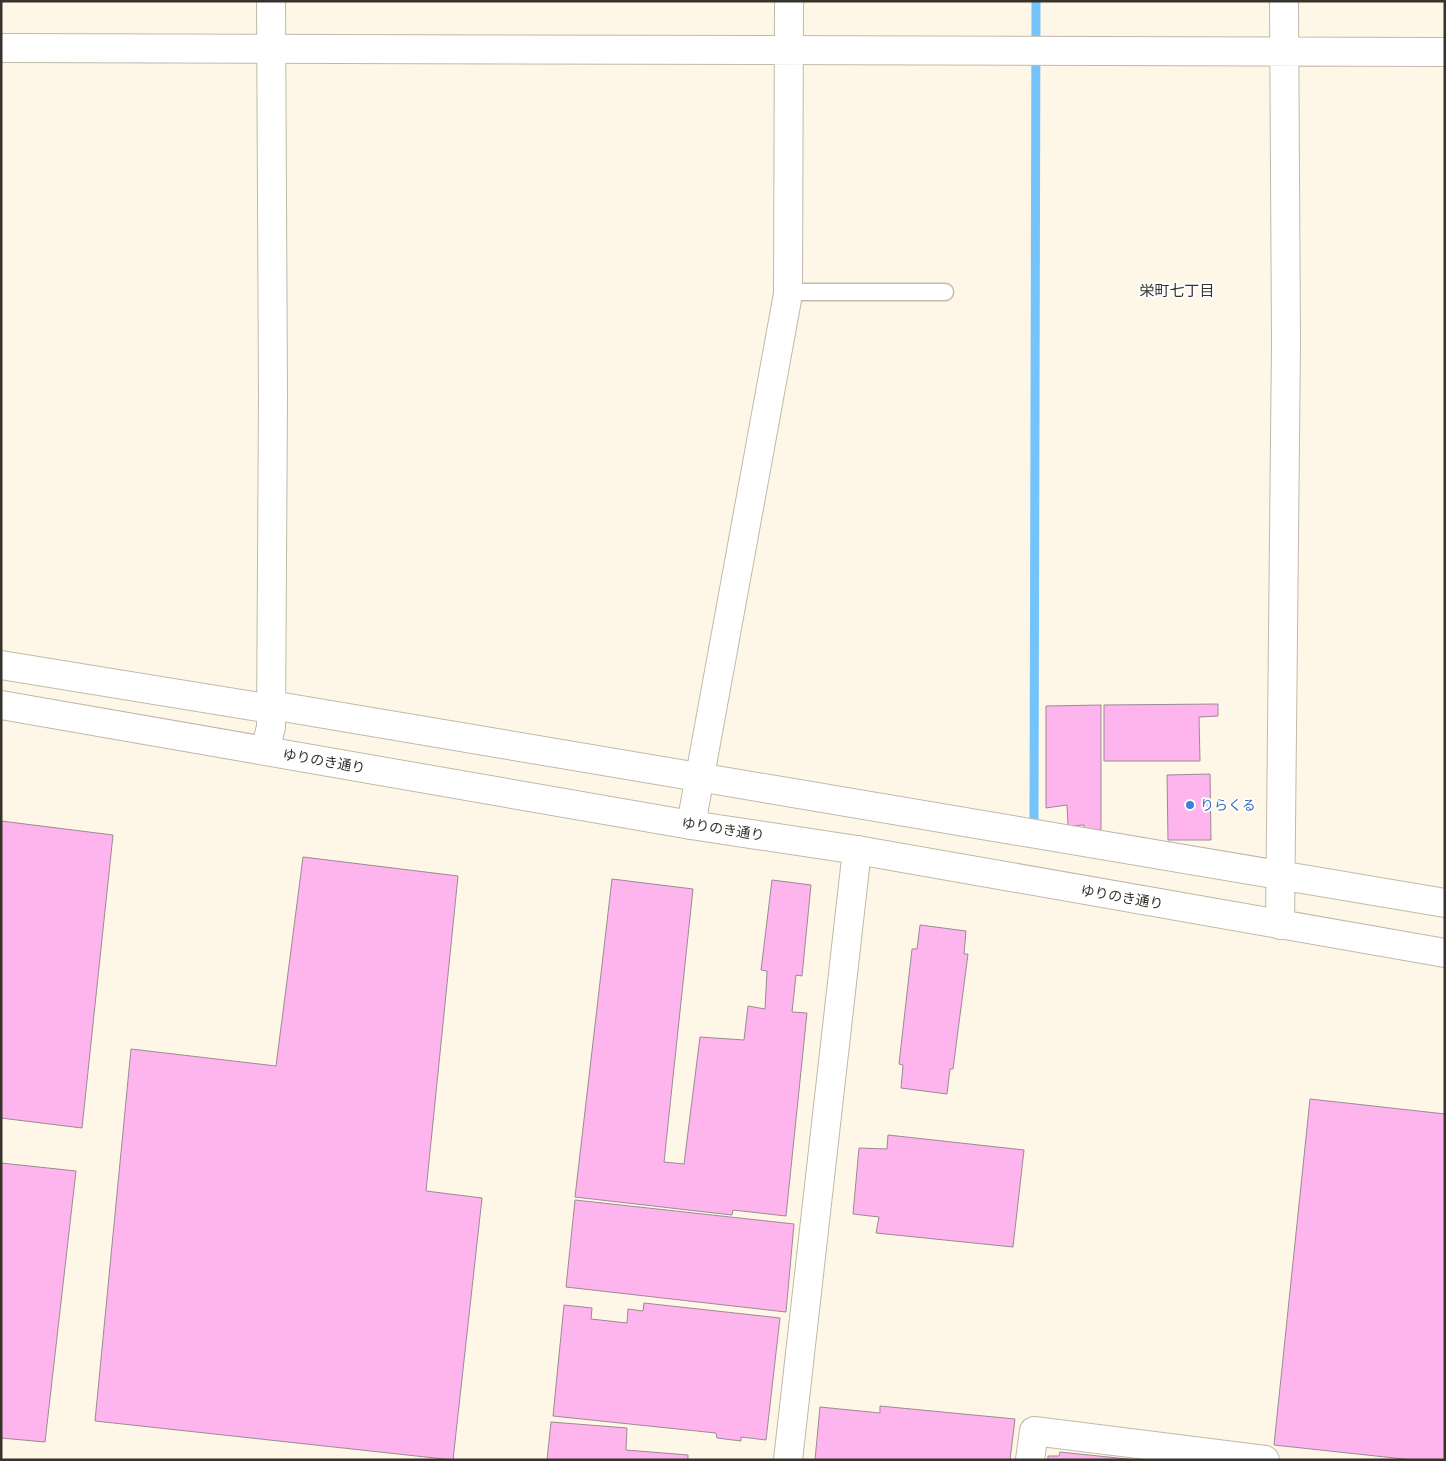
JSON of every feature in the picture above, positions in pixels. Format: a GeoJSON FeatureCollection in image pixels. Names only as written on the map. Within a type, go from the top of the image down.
{"type":"FeatureCollection","features":[{"type":"Feature","properties":{"kind":"street"},"geometry":{"type":"LineString","coordinates":[[265,751],[271,727],[273,378],[270,1]]}},
{"type":"Feature","properties":{"kind":"street"},"geometry":{"type":"LineString","coordinates":[[691,825],[788,292],[789,1]]}},
{"type":"Feature","properties":{"kind":"street"},"geometry":{"type":"LineString","coordinates":[[1280,925],[1286,343],[1284,1]]}},
{"type":"Feature","properties":{"kind":"street"},"geometry":{"type":"LineString","coordinates":[[1,48],[789,52],[1445,52]]}},
{"type":"Feature","properties":{"kind":"street"},"geometry":{"type":"LineString","coordinates":[[1,665],[271,707],[1445,903]]}},
{"type":"Feature","properties":{"kind":"street","name":"ゆりのき通り"},"geometry":{"type":"LineString","coordinates":[[1,705],[691,825],[857,850],[1445,953]]}},
{"type":"Feature","properties":{"kind":"street"},"geometry":{"type":"LineString","coordinates":[[788,1460],[857,850]]}},
{"type":"Feature","properties":{"kind":"street"},"geometry":{"type":"LineString","coordinates":[[1030,1460],[1034,1432],[1265,1460]]}},
{"type":"Feature","properties":{"kind":"lane"},"geometry":{"type":"LineString","coordinates":[[788,292],[945,292]]}},
{"type":"Feature","properties":{"kind":"building"},"geometry":{"type":"Polygon","coordinates":[[[1218,704],[1218,716],[1199,717],[1200,761],[1104,761],[1104,705],[1218,704]]]}},
{"type":"Feature","properties":{"kind":"building"},"geometry":{"type":"Polygon","coordinates":[[[1101,705],[1101,830],[1085,831],[1084,825],[1068,826],[1067,805],[1046,808],[1046,706],[1101,705]]]}},
{"type":"Feature","properties":{"kind":"building"},"geometry":{"type":"Polygon","coordinates":[[[1210,774],[1211,840],[1168,840],[1167,775],[1210,774]]]}},
{"type":"Feature","properties":{"kind":"building"},"geometry":{"type":"Polygon","coordinates":[[[1,821],[113,835],[82,1128],[1,1118],[1,821]]]}},
{"type":"Feature","properties":{"kind":"building"},"geometry":{"type":"Polygon","coordinates":[[[303,857],[458,876],[426,1191],[482,1198],[453,1460],[95,1421],[131,1049],[276,1066],[303,857]]]}},
{"type":"Feature","properties":{"kind":"building"},"geometry":{"type":"Polygon","coordinates":[[[612,879],[693,889],[664,1162],[684,1164],[700,1037],[744,1040],[748,1006],[765,1009],[767,971],[761,970],[772,880],[811,885],[802,976],[796,975],[792,1012],[807,1013],[786,1216],[733,1210],[732,1215],[575,1197],[612,879]]]}},
{"type":"Feature","properties":{"kind":"building"},"geometry":{"type":"Polygon","coordinates":[[[920,925],[966,931],[964,954],[968,954],[953,1069],[950,1069],[947,1094],[901,1088],[903,1065],[899,1064],[912,949],[917,949],[920,925]]]}},
{"type":"Feature","properties":{"kind":"building"},"geometry":{"type":"Polygon","coordinates":[[[1310,1099],[1445,1114],[1445,1460],[1413,1460],[1274,1445],[1310,1099]]]}},
{"type":"Feature","properties":{"kind":"building"},"geometry":{"type":"Polygon","coordinates":[[[888,1135],[1024,1150],[1013,1247],[876,1233],[879,1217],[853,1214],[859,1148],[887,1149],[888,1135]]]}},
{"type":"Feature","properties":{"kind":"building"},"geometry":{"type":"Polygon","coordinates":[[[1,1163],[76,1171],[45,1442],[1,1438],[1,1163]]]}},
{"type":"Feature","properties":{"kind":"building"},"geometry":{"type":"Polygon","coordinates":[[[575,1200],[794,1224],[786,1312],[566,1287],[575,1200]]]}},
{"type":"Feature","properties":{"kind":"building"},"geometry":{"type":"Polygon","coordinates":[[[644,1303],[780,1318],[766,1440],[741,1437],[741,1441],[717,1438],[716,1433],[553,1416],[564,1305],[592,1308],[591,1319],[627,1323],[628,1309],[643,1311],[644,1303]]]}},
{"type":"Feature","properties":{"kind":"building"},"geometry":{"type":"Polygon","coordinates":[[[880,1406],[1015,1419],[1010,1460],[815,1460],[820,1407],[880,1413],[880,1406]]]}},
{"type":"Feature","properties":{"kind":"building"},"geometry":{"type":"Polygon","coordinates":[[[551,1422],[627,1428],[626,1450],[688,1455],[688,1460],[547,1460],[551,1422]]]}},
{"type":"Feature","properties":{"kind":"building"},"geometry":{"type":"Polygon","coordinates":[[[1060,1452],[1137,1460],[1048,1460],[1048,1456],[1059,1456],[1060,1452]]]}},
{"type":"Feature","properties":{"kind":"waterway"},"geometry":{"type":"LineString","coordinates":[[1034,822],[1036,1]]}},
{"type":"Feature","properties":{"kind":"place","name":"りらくる"},"geometry":{"type":"Point","coordinates":[1190,805]}},
{"type":"Feature","properties":{"kind":"district","name":"栄町七丁目"},"geometry":{"type":"Point","coordinates":[1177,291]}}]}
